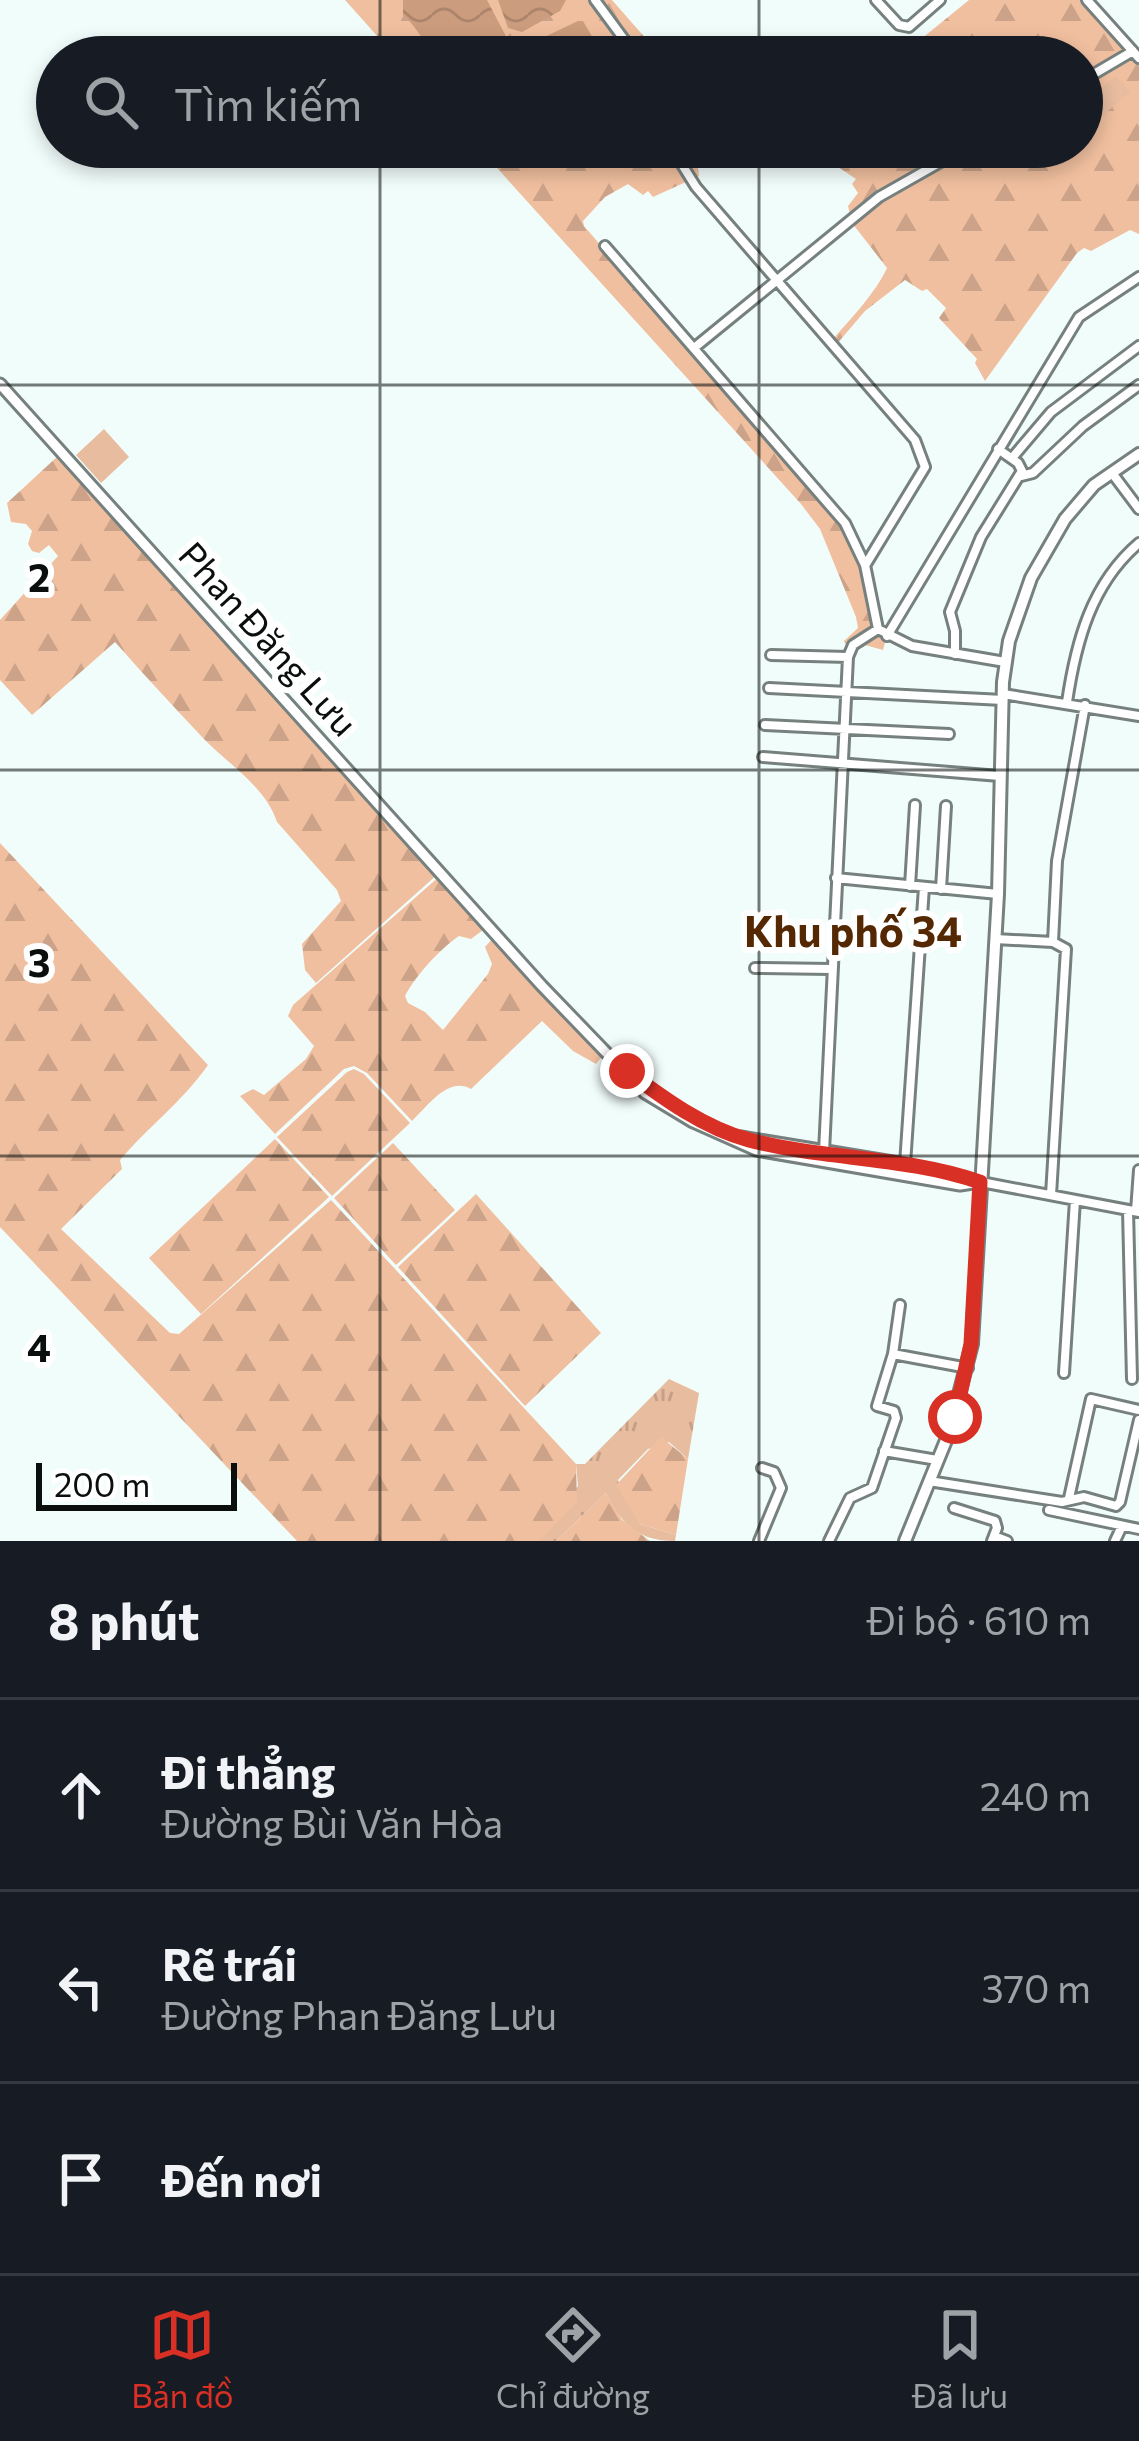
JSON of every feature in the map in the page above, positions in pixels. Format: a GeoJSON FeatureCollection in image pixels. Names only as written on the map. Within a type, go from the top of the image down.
{"type":"FeatureCollection","features":[{"type":"Feature","properties":{"kind":"main road"},"geometry":{"type":"LineString","coordinates":[[905,1541],[939,1460],[968,1368],[998,894],[1005,662],[1018,606],[1042,555],[1078,501],[1139,454]]}},
{"type":"Feature","properties":{"kind":"street"},"geometry":{"type":"LineString","coordinates":[[595,0],[622,36]]}},
{"type":"Feature","properties":{"kind":"street"},"geometry":{"type":"LineString","coordinates":[[876,0],[899,25],[909,27],[940,0]]}},
{"type":"Feature","properties":{"kind":"street"},"geometry":{"type":"LineString","coordinates":[[1087,0],[1136,54],[1103,70]]}},
{"type":"Feature","properties":{"kind":"street"},"geometry":{"type":"LineString","coordinates":[[683,168],[924,456],[925,467],[865,565]]}},
{"type":"Feature","properties":{"kind":"street"},"geometry":{"type":"LineString","coordinates":[[694,348],[879,197],[930,168]]}},
{"type":"Feature","properties":{"kind":"street"},"geometry":{"type":"LineString","coordinates":[[605,246],[845,523],[865,565],[878,629],[912,646],[1005,662]]}},
{"type":"Feature","properties":{"kind":"street"},"geometry":{"type":"LineString","coordinates":[[887,636],[1079,316],[1139,277]]}},
{"type":"Feature","properties":{"kind":"street"},"geometry":{"type":"LineString","coordinates":[[1012,458],[1052,412],[1139,346]]}},
{"type":"Feature","properties":{"kind":"street","name":"Phan Đăng Lưu"},"geometry":{"type":"LineString","coordinates":[[0,384],[568,1015],[645,1093],[728,1135]]}},
{"type":"Feature","properties":{"kind":"street"},"geometry":{"type":"LineString","coordinates":[[1021,476],[1034,473],[1083,426],[1139,385]]}},
{"type":"Feature","properties":{"kind":"street"},"geometry":{"type":"LineString","coordinates":[[955,654],[950,611],[981,537],[1021,476],[1020,467],[998,449]]}},
{"type":"Feature","properties":{"kind":"street"},"geometry":{"type":"LineString","coordinates":[[1112,473],[1139,509]]}},
{"type":"Feature","properties":{"kind":"street"},"geometry":{"type":"LineString","coordinates":[[1067,702],[1074,656],[1090,609],[1117,564],[1139,543]]}},
{"type":"Feature","properties":{"kind":"street"},"geometry":{"type":"LineString","coordinates":[[824,1154],[848,657],[853,645],[878,629]]}},
{"type":"Feature","properties":{"kind":"street"},"geometry":{"type":"LineString","coordinates":[[771,655],[848,657]]}},
{"type":"Feature","properties":{"kind":"street"},"geometry":{"type":"LineString","coordinates":[[769,688],[1003,697],[1067,702],[1139,716]]}},
{"type":"Feature","properties":{"kind":"street"},"geometry":{"type":"LineString","coordinates":[[1053,942],[1057,861],[1085,705]]}},
{"type":"Feature","properties":{"kind":"street"},"geometry":{"type":"LineString","coordinates":[[765,724],[949,734]]}},
{"type":"Feature","properties":{"kind":"street"},"geometry":{"type":"LineString","coordinates":[[763,757],[1002,776]]}},
{"type":"Feature","properties":{"kind":"street"},"geometry":{"type":"LineString","coordinates":[[910,886],[915,805]]}},
{"type":"Feature","properties":{"kind":"street"},"geometry":{"type":"LineString","coordinates":[[941,889],[946,806]]}},
{"type":"Feature","properties":{"kind":"street"},"geometry":{"type":"LineString","coordinates":[[836,878],[998,894]]}},
{"type":"Feature","properties":{"kind":"street"},"geometry":{"type":"LineString","coordinates":[[905,1164],[924,887]]}},
{"type":"Feature","properties":{"kind":"street"},"geometry":{"type":"LineString","coordinates":[[995,939],[1053,942],[1066,949],[1051,1195]]}},
{"type":"Feature","properties":{"kind":"street"},"geometry":{"type":"LineString","coordinates":[[755,968],[831,969]]}},
{"type":"Feature","properties":{"kind":"street"},"geometry":{"type":"LineString","coordinates":[[728,1135],[756,1150],[812,1161],[959,1185],[980,1182]]}},
{"type":"Feature","properties":{"kind":"street"},"geometry":{"type":"LineString","coordinates":[[728,1135],[905,1164],[1134,1211]]}},
{"type":"Feature","properties":{"kind":"street"},"geometry":{"type":"LineString","coordinates":[[1132,1379],[1134,1211],[1139,1170]]}},
{"type":"Feature","properties":{"kind":"street"},"geometry":{"type":"LineString","coordinates":[[1064,1373],[1075,1200]]}},
{"type":"Feature","properties":{"kind":"street"},"geometry":{"type":"LineString","coordinates":[[830,1541],[850,1498],[872,1488],[897,1413],[877,1403],[893,1354],[901,1305]]}},
{"type":"Feature","properties":{"kind":"street"},"geometry":{"type":"LineString","coordinates":[[893,1354],[968,1368]]}},
{"type":"Feature","properties":{"kind":"street"},"geometry":{"type":"LineString","coordinates":[[1069,1500],[1091,1400],[1139,1411]]}},
{"type":"Feature","properties":{"kind":"street"},"geometry":{"type":"LineString","coordinates":[[929,1481],[1062,1502],[1084,1497],[1118,1505],[1139,1420]]}},
{"type":"Feature","properties":{"kind":"street"},"geometry":{"type":"LineString","coordinates":[[884,1451],[939,1460]]}},
{"type":"Feature","properties":{"kind":"street"},"geometry":{"type":"LineString","coordinates":[[759,1541],[781,1488],[774,1472],[762,1468]]}},
{"type":"Feature","properties":{"kind":"street"},"geometry":{"type":"LineString","coordinates":[[954,1508],[995,1521],[993,1539],[1007,1541]]}},
{"type":"Feature","properties":{"kind":"street"},"geometry":{"type":"LineString","coordinates":[[1048,1510],[1139,1529]]}},
{"type":"Feature","properties":{"kind":"street"},"geometry":{"type":"LineString","coordinates":[[1115,1541],[1122,1526]]}},
{"type":"Feature","properties":{"kind":"green space"},"geometry":{"type":"Polygon","coordinates":[[[345,0],[612,0],[644,36],[377,36],[345,0]]]}},
{"type":"Feature","properties":{"kind":"green space"},"geometry":{"type":"Polygon","coordinates":[[[969,0],[1084,0],[1139,61],[1139,234],[1130,230],[1091,251],[1084,248],[1077,253],[985,381],[977,359],[939,318],[946,308],[927,289],[922,291],[905,280],[865,311],[836,345],[832,340],[887,268],[852,223],[848,206],[858,193],[852,184],[856,179],[840,168],[1103,168],[1103,36],[925,36],[969,0]]]}},
{"type":"Feature","properties":{"kind":"green space"},"geometry":{"type":"Polygon","coordinates":[[[1116,76],[1130,92],[1103,115],[1103,87],[1116,76]]]}},
{"type":"Feature","properties":{"kind":"green space"},"geometry":{"type":"Polygon","coordinates":[[[497,168],[698,168],[699,176],[653,197],[628,184],[605,197],[583,221],[584,226],[843,525],[863,566],[871,618],[886,639],[883,650],[854,642],[848,648],[844,641],[858,628],[856,617],[820,529],[497,168]]]}},
{"type":"Feature","properties":{"kind":"green space"},"geometry":{"type":"Polygon","coordinates":[[[104,429],[129,457],[101,483],[76,455],[104,429]]]}},
{"type":"Feature","properties":{"kind":"green space"},"geometry":{"type":"Polygon","coordinates":[[[59,455],[439,873],[316,983],[305,970],[302,944],[341,901],[337,890],[277,822],[255,787],[115,642],[32,715],[0,680],[0,620],[58,556],[49,545],[39,553],[32,551],[28,544],[32,531],[26,524],[11,522],[7,503],[59,455]]]}},
{"type":"Feature","properties":{"kind":"green space"},"geometry":{"type":"Polygon","coordinates":[[[0,843],[208,1065],[120,1160],[122,1169],[61,1229],[170,1333],[179,1334],[331,1200],[576,1464],[577,1502],[539,1541],[297,1541],[0,1227],[0,843]]]}},
{"type":"Feature","properties":{"kind":"green space"},"geometry":{"type":"Polygon","coordinates":[[[441,875],[487,927],[471,939],[459,936],[436,955],[405,996],[408,1003],[443,1030],[488,974],[492,964],[485,947],[495,936],[604,1054],[596,1064],[573,1051],[542,1021],[471,1089],[446,1089],[412,1121],[367,1073],[354,1066],[344,1069],[275,1134],[240,1096],[253,1089],[264,1095],[306,1059],[314,1046],[288,1016],[293,1005],[441,875]]]}},
{"type":"Feature","properties":{"kind":"green space"},"geometry":{"type":"Polygon","coordinates":[[[354,1069],[410,1123],[332,1196],[277,1137],[354,1069]]]}},
{"type":"Feature","properties":{"kind":"green space"},"geometry":{"type":"Polygon","coordinates":[[[275,1139],[329,1197],[201,1314],[149,1258],[275,1139]]]}},
{"type":"Feature","properties":{"kind":"green space"},"geometry":{"type":"Polygon","coordinates":[[[393,1143],[455,1210],[396,1265],[334,1198],[393,1143]]]}},
{"type":"Feature","properties":{"kind":"green space"},"geometry":{"type":"Polygon","coordinates":[[[476,1194],[601,1333],[525,1406],[398,1267],[476,1194]]]}},
{"type":"Feature","properties":{"kind":"green space"},"geometry":{"type":"Polygon","coordinates":[[[669,1379],[699,1393],[688,1459],[669,1442],[648,1449],[618,1480],[640,1524],[676,1535],[675,1541],[651,1538],[633,1529],[606,1493],[556,1541],[538,1541],[578,1486],[576,1464],[585,1464],[669,1379]]]}},
{"type":"Feature","properties":{"kind":"green space"},"geometry":{"type":"Polygon","coordinates":[[[661,1437],[688,1459],[676,1535],[640,1524],[616,1485],[661,1437]]]}},
{"type":"Feature","properties":{"kind":"green space"},"geometry":{"type":"Polygon","coordinates":[[[606,1493],[622,1520],[650,1541],[556,1541],[606,1493]]]}},
{"type":"Feature","properties":{"kind":"water"},"geometry":{"type":"Polygon","coordinates":[[[403,0],[487,0],[506,36],[421,36],[403,15],[403,0]]]}},
{"type":"Feature","properties":{"kind":"water"},"geometry":{"type":"Polygon","coordinates":[[[498,0],[566,0],[560,11],[522,32],[508,28],[498,0]]]}},
{"type":"Feature","properties":{"kind":"water"},"geometry":{"type":"Polygon","coordinates":[[[583,21],[592,36],[546,36],[583,21]]]}},
{"type":"Feature","properties":{"kind":"district","name":"Khu phố 34"},"geometry":{"type":"Point","coordinates":[853,932]}},
{"type":"Feature","properties":{"kind":"route"},"geometry":{"type":"LineString","coordinates":[[627,1071],[677,1106],[742,1138],[905,1164],[980,1182],[971,1344],[955,1417]]}}]}
